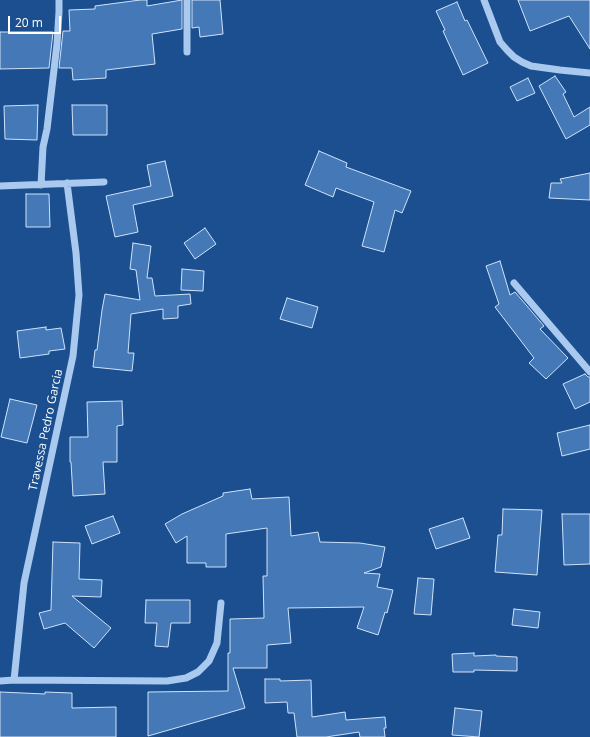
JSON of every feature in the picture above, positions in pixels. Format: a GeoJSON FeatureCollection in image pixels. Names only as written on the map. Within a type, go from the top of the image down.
{"type":"FeatureCollection","features":[{"type":"Feature","properties":{"kind":"street"},"geometry":{"type":"LineString","coordinates":[[41,185],[43,147],[47,129],[57,44],[59,12],[58,0]]}},
{"type":"Feature","properties":{"kind":"street"},"geometry":{"type":"LineString","coordinates":[[187,0],[187,52]]}},
{"type":"Feature","properties":{"kind":"street"},"geometry":{"type":"LineString","coordinates":[[484,0],[500,42],[514,57],[531,66],[590,73]]}},
{"type":"Feature","properties":{"kind":"street"},"geometry":{"type":"LineString","coordinates":[[0,186],[104,182]]}},
{"type":"Feature","properties":{"kind":"street","name":"Travessa Pedro Garcia"},"geometry":{"type":"LineString","coordinates":[[14,680],[24,583],[73,356],[79,295],[76,253],[67,183]]}},
{"type":"Feature","properties":{"kind":"street"},"geometry":{"type":"LineString","coordinates":[[514,283],[590,372]]}},
{"type":"Feature","properties":{"kind":"street"},"geometry":{"type":"LineString","coordinates":[[0,681],[167,681],[186,678],[198,672],[210,661],[217,643],[221,603]]}},
{"type":"Feature","properties":{"kind":"building"},"geometry":{"type":"Polygon","coordinates":[[[147,0],[147,6],[182,0],[182,29],[152,34],[155,64],[106,70],[106,78],[73,80],[72,68],[59,68],[63,31],[70,31],[69,10],[95,9],[95,6],[147,0]]]}},
{"type":"Feature","properties":{"kind":"building"},"geometry":{"type":"Polygon","coordinates":[[[192,0],[220,0],[223,34],[200,37],[199,27],[192,28],[192,0]]]}},
{"type":"Feature","properties":{"kind":"building"},"geometry":{"type":"Polygon","coordinates":[[[518,0],[590,0],[590,49],[569,16],[530,31],[518,0]]]}},
{"type":"Feature","properties":{"kind":"building"},"geometry":{"type":"Polygon","coordinates":[[[457,2],[465,21],[467,20],[488,63],[463,75],[443,31],[445,30],[436,11],[457,2]]]}},
{"type":"Feature","properties":{"kind":"building"},"geometry":{"type":"Polygon","coordinates":[[[0,32],[53,32],[49,68],[0,69],[0,32]]]}},
{"type":"Feature","properties":{"kind":"building"},"geometry":{"type":"Polygon","coordinates":[[[555,76],[566,92],[563,94],[574,117],[590,107],[590,125],[566,139],[539,86],[555,76]]]}},
{"type":"Feature","properties":{"kind":"building"},"geometry":{"type":"Polygon","coordinates":[[[528,78],[535,93],[517,101],[510,87],[528,78]]]}},
{"type":"Feature","properties":{"kind":"building"},"geometry":{"type":"Polygon","coordinates":[[[38,105],[37,140],[5,139],[4,106],[38,105]]]}},
{"type":"Feature","properties":{"kind":"building"},"geometry":{"type":"Polygon","coordinates":[[[72,105],[107,105],[107,135],[73,135],[72,105]]]}},
{"type":"Feature","properties":{"kind":"building"},"geometry":{"type":"Polygon","coordinates":[[[319,151],[347,163],[346,167],[411,191],[402,213],[395,210],[384,252],[362,246],[374,202],[336,188],[333,197],[305,185],[319,151]]]}},
{"type":"Feature","properties":{"kind":"building"},"geometry":{"type":"Polygon","coordinates":[[[165,161],[173,196],[133,205],[138,232],[115,237],[106,196],[151,186],[147,165],[165,161]]]}},
{"type":"Feature","properties":{"kind":"building"},"geometry":{"type":"Polygon","coordinates":[[[590,173],[590,200],[549,198],[551,183],[562,183],[560,179],[590,173]]]}},
{"type":"Feature","properties":{"kind":"building"},"geometry":{"type":"Polygon","coordinates":[[[26,194],[49,194],[50,227],[26,227],[26,194]]]}},
{"type":"Feature","properties":{"kind":"building"},"geometry":{"type":"Polygon","coordinates":[[[205,228],[216,244],[195,259],[184,243],[205,228]]]}},
{"type":"Feature","properties":{"kind":"building"},"geometry":{"type":"Polygon","coordinates":[[[133,243],[151,246],[147,278],[152,278],[155,296],[190,294],[191,304],[178,306],[178,318],[163,319],[163,309],[131,314],[128,353],[134,353],[132,371],[93,367],[105,294],[140,300],[136,270],[130,269],[133,243]]]}},
{"type":"Feature","properties":{"kind":"building"},"geometry":{"type":"Polygon","coordinates":[[[500,261],[510,295],[515,292],[544,326],[540,329],[568,358],[546,379],[529,363],[534,358],[495,307],[499,304],[486,266],[500,261]]]}},
{"type":"Feature","properties":{"kind":"building"},"geometry":{"type":"Polygon","coordinates":[[[182,269],[204,271],[203,291],[181,290],[182,269]]]}},
{"type":"Feature","properties":{"kind":"building"},"geometry":{"type":"Polygon","coordinates":[[[287,298],[318,307],[312,328],[280,319],[287,298]]]}},
{"type":"Feature","properties":{"kind":"building"},"geometry":{"type":"Polygon","coordinates":[[[46,327],[46,330],[61,328],[65,349],[49,351],[49,354],[20,358],[17,331],[46,327]]]}},
{"type":"Feature","properties":{"kind":"building"},"geometry":{"type":"Polygon","coordinates":[[[585,374],[590,377],[590,402],[575,409],[563,384],[585,374]]]}},
{"type":"Feature","properties":{"kind":"building"},"geometry":{"type":"Polygon","coordinates":[[[10,399],[37,405],[27,443],[1,437],[10,399]]]}},
{"type":"Feature","properties":{"kind":"building"},"geometry":{"type":"Polygon","coordinates":[[[122,401],[123,425],[117,426],[117,462],[103,462],[105,494],[73,496],[70,462],[70,437],[88,437],[87,402],[122,401]]]}},
{"type":"Feature","properties":{"kind":"building"},"geometry":{"type":"Polygon","coordinates":[[[590,425],[590,449],[562,456],[557,433],[590,425]]]}},
{"type":"Feature","properties":{"kind":"building"},"geometry":{"type":"Polygon","coordinates":[[[250,489],[252,499],[289,497],[291,536],[318,532],[320,542],[360,543],[385,547],[381,567],[364,573],[380,574],[377,587],[393,590],[387,613],[385,612],[378,635],[357,628],[364,607],[288,608],[291,643],[267,645],[267,668],[233,668],[245,708],[148,736],[148,692],[228,691],[230,619],[264,618],[263,576],[267,576],[267,528],[226,534],[226,567],[206,567],[206,563],[187,563],[187,536],[176,543],[165,524],[182,514],[223,496],[223,493],[250,489]]]}},
{"type":"Feature","properties":{"kind":"building"},"geometry":{"type":"Polygon","coordinates":[[[503,509],[542,510],[537,575],[495,572],[498,535],[502,535],[503,509]]]}},
{"type":"Feature","properties":{"kind":"building"},"geometry":{"type":"Polygon","coordinates":[[[562,514],[590,514],[590,564],[564,565],[562,514]]]}},
{"type":"Feature","properties":{"kind":"building"},"geometry":{"type":"Polygon","coordinates":[[[113,516],[120,533],[92,544],[85,526],[113,516]]]}},
{"type":"Feature","properties":{"kind":"building"},"geometry":{"type":"Polygon","coordinates":[[[463,518],[470,538],[436,549],[429,529],[463,518]]]}},
{"type":"Feature","properties":{"kind":"building"},"geometry":{"type":"Polygon","coordinates":[[[53,542],[80,543],[79,579],[102,580],[101,597],[72,596],[111,628],[94,648],[65,623],[44,629],[39,613],[51,610],[53,542]]]}},
{"type":"Feature","properties":{"kind":"building"},"geometry":{"type":"Polygon","coordinates":[[[418,578],[434,579],[431,615],[414,614],[418,578]]]}},
{"type":"Feature","properties":{"kind":"building"},"geometry":{"type":"Polygon","coordinates":[[[146,600],[190,600],[190,623],[171,623],[168,647],[155,646],[157,623],[145,623],[146,600]]]}},
{"type":"Feature","properties":{"kind":"building"},"geometry":{"type":"Polygon","coordinates":[[[514,609],[540,612],[538,628],[512,625],[514,609]]]}},
{"type":"Feature","properties":{"kind":"building"},"geometry":{"type":"Polygon","coordinates":[[[474,653],[474,656],[496,655],[517,657],[517,671],[474,670],[474,672],[453,672],[452,654],[474,653]]]}},
{"type":"Feature","properties":{"kind":"building"},"geometry":{"type":"Polygon","coordinates":[[[265,679],[280,679],[280,681],[311,680],[312,717],[345,712],[346,720],[385,717],[385,737],[360,737],[359,732],[326,737],[297,737],[294,713],[288,713],[287,702],[265,703],[265,679]]]}},
{"type":"Feature","properties":{"kind":"building"},"geometry":{"type":"Polygon","coordinates":[[[0,692],[45,694],[45,692],[72,693],[72,708],[116,707],[116,737],[0,737],[0,692]]]}},
{"type":"Feature","properties":{"kind":"building"},"geometry":{"type":"Polygon","coordinates":[[[455,708],[482,711],[479,737],[452,735],[455,708]]]}}]}
